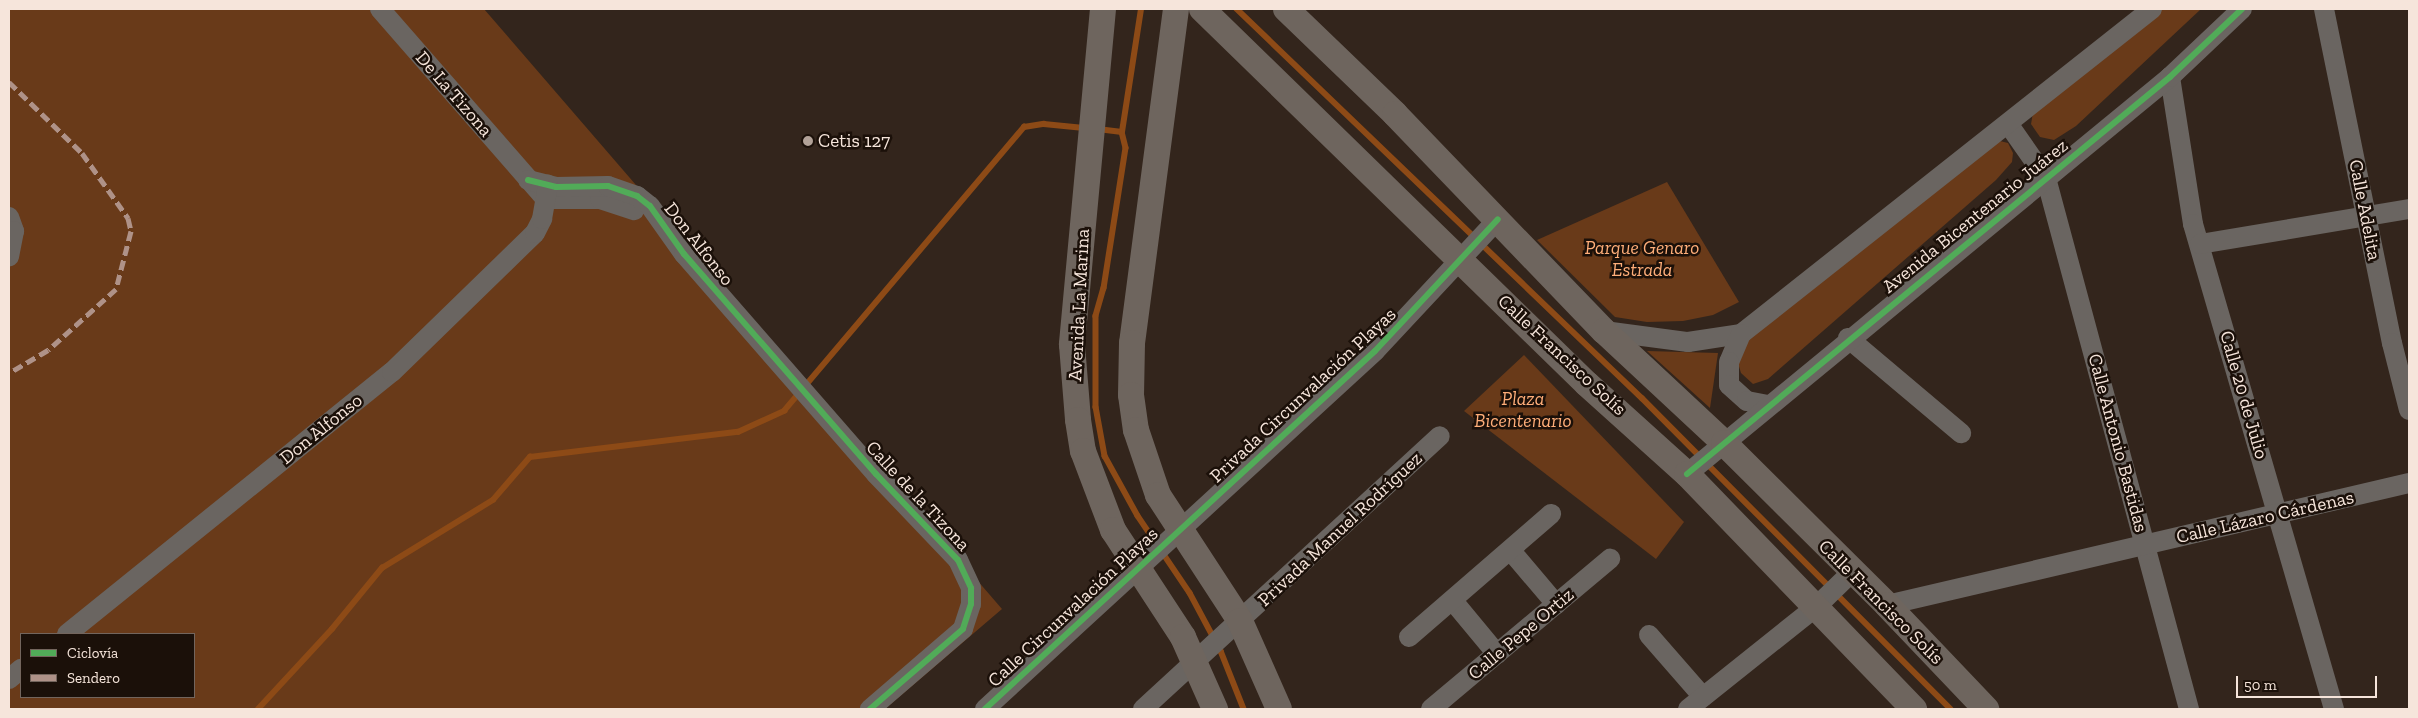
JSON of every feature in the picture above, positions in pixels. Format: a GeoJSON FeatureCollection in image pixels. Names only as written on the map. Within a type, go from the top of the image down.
{"type":"FeatureCollection","features":[{"type":"Feature","properties":{"kind":"main road","name":"Avenida La Marina"},"geometry":{"type":"LineString","coordinates":[[1103,9],[1072,380],[1083,451],[1100,500],[1113,530],[1183,637],[1215,709]]}},
{"type":"Feature","properties":{"kind":"main road"},"geometry":{"type":"LineString","coordinates":[[1176,9],[1132,343],[1131,396],[1136,430],[1158,495],[1181,527],[1240,621],[1279,709]]}},
{"type":"Feature","properties":{"kind":"main road","name":"Calle Francisco Solís"},"geometry":{"type":"LineString","coordinates":[[1202,9],[1460,257],[1587,384],[1687,474],[1817,606],[1914,709]]}},
{"type":"Feature","properties":{"kind":"main road","name":"Calle Francisco Solís"},"geometry":{"type":"LineString","coordinates":[[1291,11],[1498,219],[1604,331],[1724,443],[1887,605],[1986,709]]}},
{"type":"Feature","properties":{"kind":"street","name":"De La Tizona"},"geometry":{"type":"LineString","coordinates":[[380,9],[528,180]]}},
{"type":"Feature","properties":{"kind":"street"},"geometry":{"type":"LineString","coordinates":[[1767,404],[1747,401],[1730,386],[1729,362],[1741,334],[2009,125],[2152,9]]}},
{"type":"Feature","properties":{"kind":"street","name":"Avenida Bicentenario Juárez"},"geometry":{"type":"LineString","coordinates":[[1687,474],[1767,404],[2170,77],[2242,9]]}},
{"type":"Feature","properties":{"kind":"street","name":"Calle Adelita"},"geometry":{"type":"LineString","coordinates":[[2324,9],[2366,216],[2409,410]]}},
{"type":"Feature","properties":{"kind":"street","name":"Calle 20 de Julio"},"geometry":{"type":"LineString","coordinates":[[2170,77],[2193,224],[2279,513],[2334,709]]}},
{"type":"Feature","properties":{"kind":"street","name":"Calle Antonio Bastidas"},"geometry":{"type":"LineString","coordinates":[[2009,125],[2046,178],[2189,709]]}},
{"type":"Feature","properties":{"kind":"street","name":"Don Alfonso"},"geometry":{"type":"LineString","coordinates":[[528,180],[547,192],[616,202],[661,224],[789,374]]}},
{"type":"Feature","properties":{"kind":"street","name":"Don Alfonso"},"geometry":{"type":"LineString","coordinates":[[68,633],[392,372],[535,233],[547,192]]}},
{"type":"Feature","properties":{"kind":"street"},"geometry":{"type":"LineString","coordinates":[[2200,244],[2409,209]]}},
{"type":"Feature","properties":{"kind":"street"},"geometry":{"type":"LineString","coordinates":[[9,216],[14,231],[9,257]]}},
{"type":"Feature","properties":{"kind":"street","name":"Privada Circunvalación Playas"},"geometry":{"type":"LineString","coordinates":[[1181,527],[1375,351],[1429,298],[1460,257],[1498,219]]}},
{"type":"Feature","properties":{"kind":"street"},"geometry":{"type":"LineString","coordinates":[[1604,331],[1688,342],[1741,334]]}},
{"type":"Feature","properties":{"kind":"street"},"geometry":{"type":"LineString","coordinates":[[1848,338],[1961,433]]}},
{"type":"Feature","properties":{"kind":"street","name":"Calle de la Tizona"},"geometry":{"type":"LineString","coordinates":[[789,374],[936,541],[959,591],[954,620],[940,648],[870,709]]}},
{"type":"Feature","properties":{"kind":"street","name":"Privada Manuel Rodríguez"},"geometry":{"type":"LineString","coordinates":[[1240,621],[1440,436]]}},
{"type":"Feature","properties":{"kind":"street","name":"Calle Lázaro Cárdenas"},"geometry":{"type":"LineString","coordinates":[[1887,605],[2409,483]]}},
{"type":"Feature","properties":{"kind":"street"},"geometry":{"type":"LineString","coordinates":[[1409,637],[1511,551],[1551,514]]}},
{"type":"Feature","properties":{"kind":"street","name":"Calle Circunvalación Playas"},"geometry":{"type":"LineString","coordinates":[[985,709],[1181,527]]}},
{"type":"Feature","properties":{"kind":"street"},"geometry":{"type":"LineString","coordinates":[[1511,551],[1556,604]]}},
{"type":"Feature","properties":{"kind":"street","name":"Calle Pepe Ortiz"},"geometry":{"type":"LineString","coordinates":[[1431,709],[1610,558]]}},
{"type":"Feature","properties":{"kind":"street"},"geometry":{"type":"LineString","coordinates":[[1649,635],[1696,703],[1817,606],[1852,572]]}},
{"type":"Feature","properties":{"kind":"street"},"geometry":{"type":"LineString","coordinates":[[1453,601],[1497,654]]}},
{"type":"Feature","properties":{"kind":"street"},"geometry":{"type":"LineString","coordinates":[[1143,709],[1240,621]]}},
{"type":"Feature","properties":{"kind":"street"},"geometry":{"type":"LineString","coordinates":[[9,679],[20,670]]}},
{"type":"Feature","properties":{"kind":"green space"},"geometry":{"type":"Polygon","coordinates":[[[9,9],[484,9],[1002,609],[885,709],[9,709],[9,9]]]}},
{"type":"Feature","properties":{"kind":"green space"},"geometry":{"type":"Polygon","coordinates":[[[2154,9],[2201,9],[2076,126],[2054,140],[2040,137],[2031,124],[2033,113],[2154,9]]]}},
{"type":"Feature","properties":{"kind":"green space"},"geometry":{"type":"Polygon","coordinates":[[[1996,140],[2008,143],[2013,153],[2012,162],[1996,180],[1768,379],[1753,384],[1741,373],[1738,363],[1749,335],[1996,140]]]}},
{"type":"Feature","properties":{"kind":"green space","name":"Parque Genaro Estrada"},"geometry":{"type":"Polygon","coordinates":[[[1667,182],[1739,302],[1713,315],[1683,321],[1647,322],[1615,317],[1537,240],[1667,182]]]}},
{"type":"Feature","properties":{"kind":"green space"},"geometry":{"type":"Polygon","coordinates":[[[1647,351],[1718,353],[1710,408],[1647,351]]]}},
{"type":"Feature","properties":{"kind":"green space","name":"Plaza Bicentenario"},"geometry":{"type":"Polygon","coordinates":[[[1524,355],[1684,522],[1656,559],[1464,411],[1524,355]]]}},
{"type":"Feature","properties":{"kind":"waterway"},"geometry":{"type":"LineString","coordinates":[[1122,132],[1141,9]]}},
{"type":"Feature","properties":{"kind":"waterway"},"geometry":{"type":"LineString","coordinates":[[1237,9],[1642,398],[1951,709]]}},
{"type":"Feature","properties":{"kind":"waterway"},"geometry":{"type":"LineString","coordinates":[[258,709],[332,629],[382,568],[493,500],[530,457],[738,432],[784,411],[1024,127],[1044,124],[1084,128]]}},
{"type":"Feature","properties":{"kind":"waterway"},"geometry":{"type":"LineString","coordinates":[[1098,129],[1122,132],[1126,148],[1104,288],[1096,316],[1096,407],[1105,456],[1138,516],[1190,593],[1221,651],[1244,709]]}},
{"type":"Feature","properties":{"kind":"marked path"},"geometry":{"type":"LineString","coordinates":[[9,82],[82,153],[128,218],[131,231],[116,289],[48,350],[9,373]]}},
{"type":"Feature","properties":{"kind":"cycle path"},"geometry":{"type":"LineString","coordinates":[[1687,474],[2170,77],[2242,9]]}},
{"type":"Feature","properties":{"kind":"cycle path"},"geometry":{"type":"LineString","coordinates":[[528,180],[556,187],[608,186],[637,196],[650,206],[684,254],[876,474],[958,560],[971,588],[971,604],[963,629],[870,709]]}},
{"type":"Feature","properties":{"kind":"cycle path"},"geometry":{"type":"LineString","coordinates":[[985,709],[1375,351],[1498,219]]}},
{"type":"Feature","properties":{"kind":"place","name":"Cetis 127"},"geometry":{"type":"Point","coordinates":[808,141]}}]}
